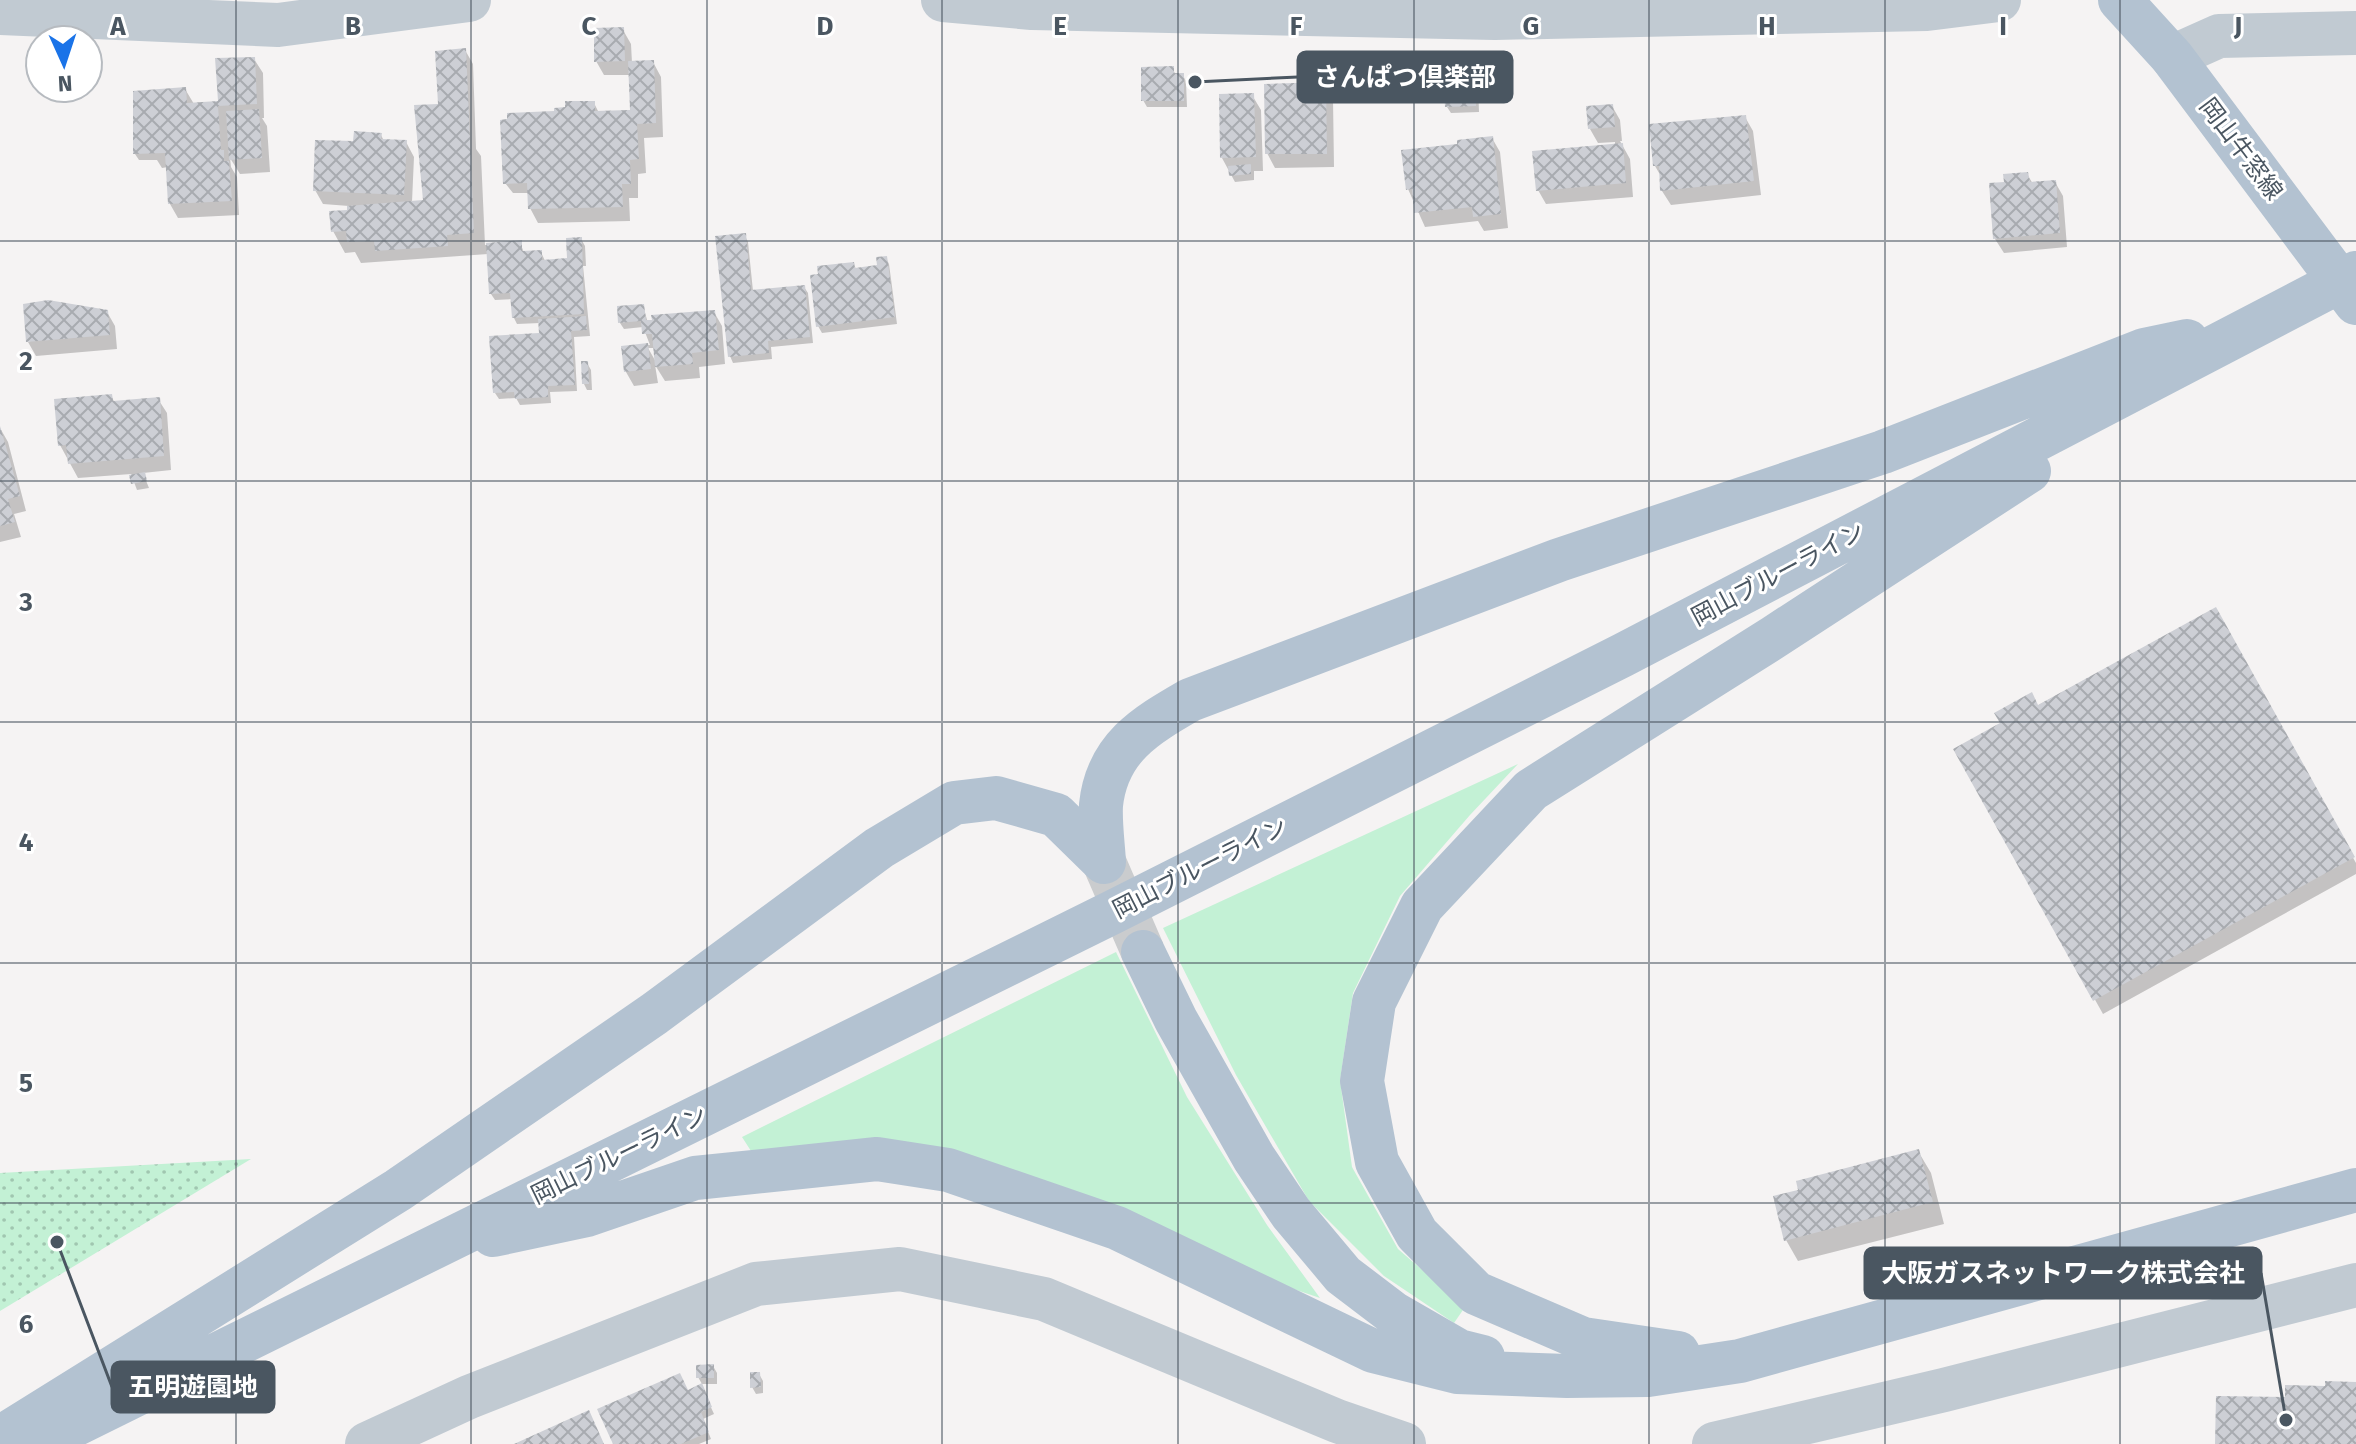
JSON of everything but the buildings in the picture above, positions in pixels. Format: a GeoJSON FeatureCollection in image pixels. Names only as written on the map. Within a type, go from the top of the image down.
{"type":"FeatureCollection","features":[{"type":"Feature","properties":{"kind":"main road","name":"岡山牛窓線"},"geometry":{"type":"LineString","coordinates":[[2120,0],[2172,57],[2356,303]]}},
{"type":"Feature","properties":{"kind":"main road","name":"岡山ブルーライン"},"geometry":{"type":"LineString","coordinates":[[36,1444],[1113,912],[1609,662],[2356,273]]}},
{"type":"Feature","properties":{"kind":"main road"},"geometry":{"type":"LineString","coordinates":[[1740,1361],[1583,1339],[1476,1293],[1417,1234],[1377,1162],[1362,1081],[1374,1002],[1422,906],[1531,790],[1774,637],[2248,328]]}},
{"type":"Feature","properties":{"kind":"main road"},"geometry":{"type":"LineString","coordinates":[[0,1438],[398,1190],[654,1014],[879,848],[954,803],[996,798],[1056,815],[1104,862],[1101,805],[1113,761],[1144,727],[1190,700],[1559,560],[1883,452],[2144,350],[2248,328]]}},
{"type":"Feature","properties":{"kind":"main road"},"geometry":{"type":"LineString","coordinates":[[1143,952],[1176,1020],[1254,1158],[1291,1213],[1343,1275],[1393,1313],[1459,1351],[1567,1376]]}},
{"type":"Feature","properties":{"kind":"main road"},"geometry":{"type":"LineString","coordinates":[[426,1250],[587,1215],[695,1178],[877,1159],[948,1170],[1117,1228],[1373,1351],[1457,1372],[1648,1375],[1740,1361],[2356,1190]]}},
{"type":"Feature","properties":{"kind":"street"},"geometry":{"type":"LineString","coordinates":[[0,13],[278,25],[469,0]]}},
{"type":"Feature","properties":{"kind":"street"},"geometry":{"type":"LineString","coordinates":[[943,0],[1032,8],[1495,18],[1927,9],[1999,0]]}},
{"type":"Feature","properties":{"kind":"street"},"geometry":{"type":"LineString","coordinates":[[2172,57],[2219,36],[2356,33]]}},
{"type":"Feature","properties":{"kind":"street"},"geometry":{"type":"LineString","coordinates":[[367,1444],[469,1397],[756,1284],[900,1269],[1044,1299],[1337,1421],[1404,1444]]}},
{"type":"Feature","properties":{"kind":"street"},"geometry":{"type":"LineString","coordinates":[[1714,1444],[1944,1390],[2356,1285]]}},
{"type":"Feature","properties":{"kind":"green space"},"geometry":{"type":"Polygon","coordinates":[[[1518,764],[1400,896],[1353,993],[1340,1080],[1352,1167],[1398,1249],[1465,1307],[1454,1323],[1384,1276],[1309,1201],[1236,1075],[1163,928],[1518,764]]]}},
{"type":"Feature","properties":{"kind":"green space"},"geometry":{"type":"Polygon","coordinates":[[[1116,952],[1187,1097],[1267,1225],[1320,1298],[1261,1278],[1126,1214],[751,1151],[742,1137],[1116,952]]]}},
{"type":"Feature","properties":{"kind":"green space"},"geometry":{"type":"Polygon","coordinates":[[[251,1159],[0,1311],[0,1173],[251,1159]]]}},
{"type":"Feature","properties":{"kind":"tunnel"},"geometry":{"type":"LineString","coordinates":[[1104,862],[1143,952]]}},
{"type":"Feature","properties":{"kind":"place","name":"さんぱつ倶楽部"},"geometry":{"type":"Point","coordinates":[1195,82]}},
{"type":"Feature","properties":{"kind":"place","name":"五明遊園地"},"geometry":{"type":"Point","coordinates":[57,1242]}},
{"type":"Feature","properties":{"kind":"place","name":"大阪ガスネットワーク株式会社"},"geometry":{"type":"Point","coordinates":[2286,1420]}}]}
